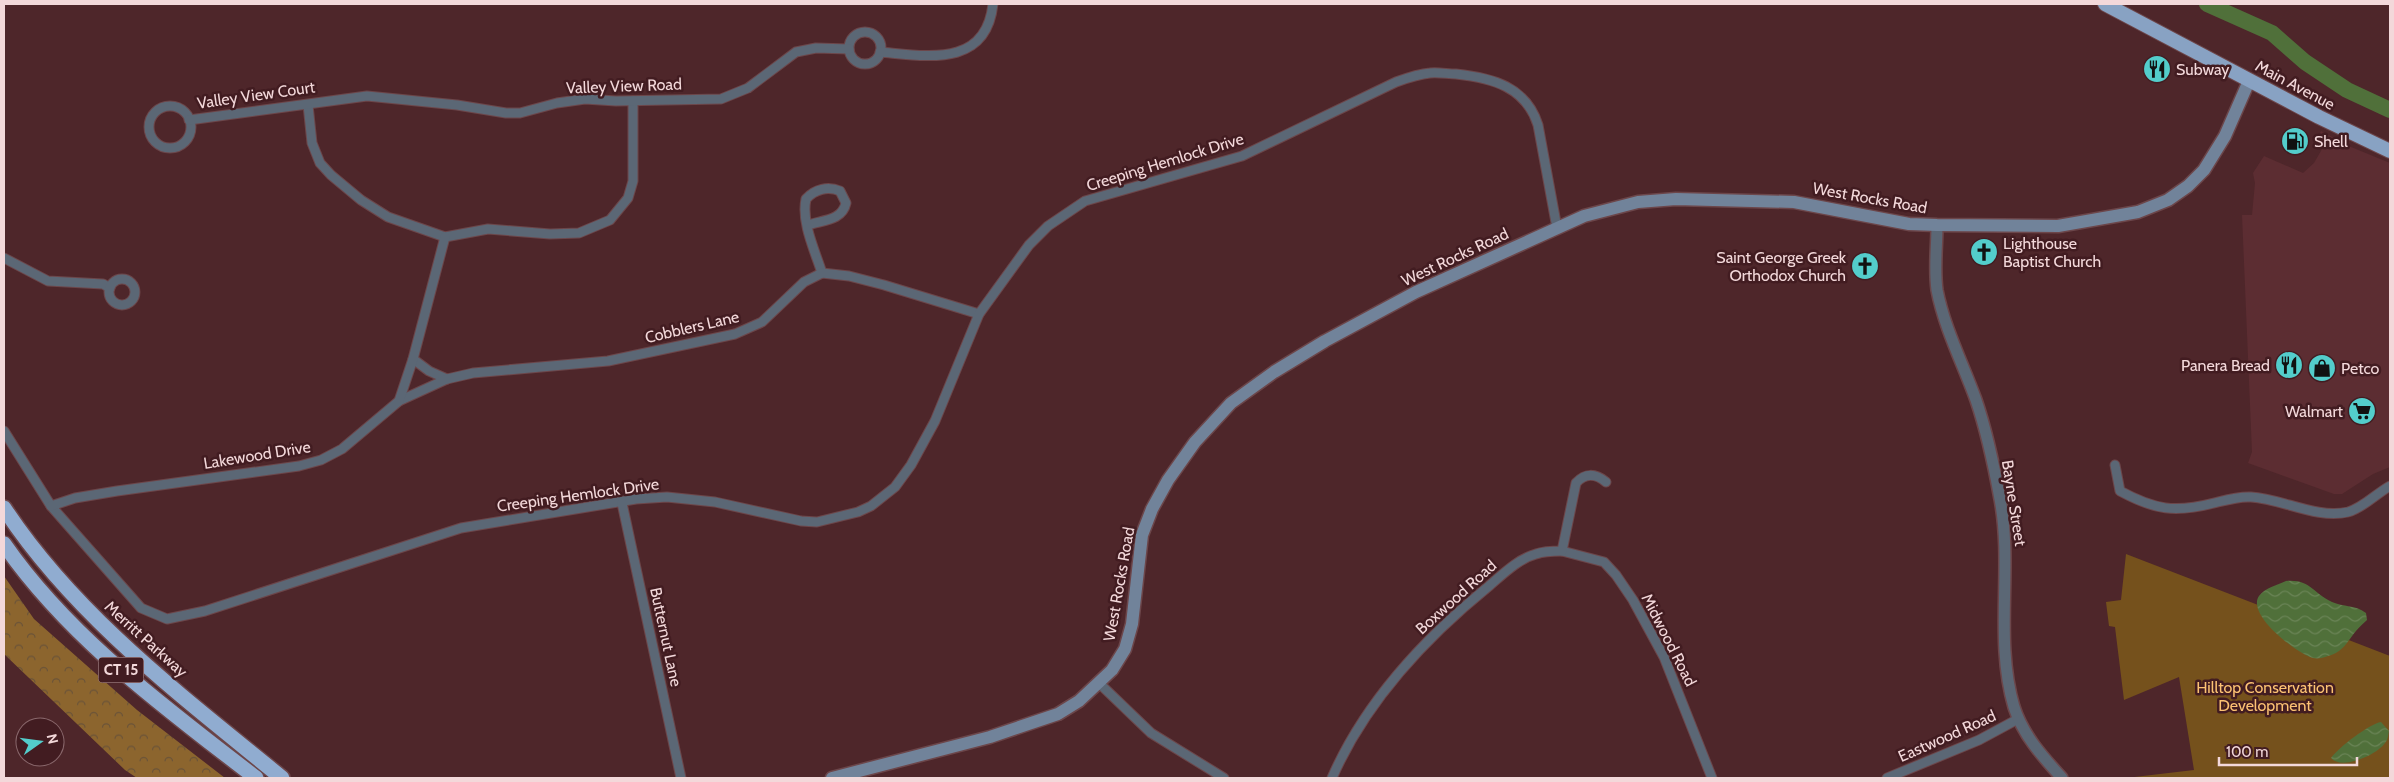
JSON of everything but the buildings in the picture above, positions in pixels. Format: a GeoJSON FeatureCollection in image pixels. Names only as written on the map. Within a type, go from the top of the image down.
{"type":"FeatureCollection","features":[{"type":"Feature","properties":{"kind":"highway","name":"Main Avenue"},"geometry":{"type":"LineString","coordinates":[[2105,4],[2347,132],[2390,151]]}},
{"type":"Feature","properties":{"kind":"highway","name":"Merritt Parkway"},"geometry":{"type":"LineString","coordinates":[[4,508],[56,576],[95,618],[155,672],[282,778]]}},
{"type":"Feature","properties":{"kind":"highway","name":"CT 15"},"geometry":{"type":"LineString","coordinates":[[4,544],[50,602],[97,650],[140,687],[256,778]]}},
{"type":"Feature","properties":{"kind":"main road","name":"West Rocks Road"},"geometry":{"type":"LineString","coordinates":[[832,778],[1024,727],[1066,710],[1080,701],[1100,684],[1119,660],[1128,638],[1142,535],[1152,509],[1168,480],[1195,442],[1231,403],[1274,372],[1316,346],[1399,301],[1584,216],[1619,205],[1676,199],[1807,203],[1909,224],[1937,225],[2058,226],[2138,212],[2157,206],[2188,186],[2204,170],[2225,136],[2249,81]]}},
{"type":"Feature","properties":{"kind":"street"},"geometry":{"type":"LineString","coordinates":[[880,52],[916,55],[959,53],[970,48],[981,38],[988,27],[993,4]]}},
{"type":"Feature","properties":{"kind":"street"},"geometry":{"type":"LineString","coordinates":[[859,33],[869,33],[879,43],[880,52],[876,60],[864,64],[854,59],[849,46],[859,33]]}},
{"type":"Feature","properties":{"kind":"street","name":"Valley View Road"},"geometry":{"type":"LineString","coordinates":[[327,100],[368,96],[387,97],[506,113],[526,112],[557,103],[585,99],[721,99],[748,88],[796,52],[816,48],[849,46]]}},
{"type":"Feature","properties":{"kind":"street","name":"Creeping Hemlock Drive"},"geometry":{"type":"LineString","coordinates":[[4,431],[52,506],[141,608],[167,619],[205,611],[461,528],[622,503],[636,499],[667,498],[715,502],[801,521],[817,522],[847,516],[871,506],[895,487],[923,445],[979,314],[1029,245],[1048,226],[1076,206],[1094,198],[1242,156],[1396,82],[1431,72],[1487,78],[1514,91],[1534,110],[1557,228]]}},
{"type":"Feature","properties":{"kind":"street","name":"Valley View Court"},"geometry":{"type":"LineString","coordinates":[[189,120],[308,105],[327,100]]}},
{"type":"Feature","properties":{"kind":"street"},"geometry":{"type":"LineString","coordinates":[[308,105],[312,143],[320,163],[331,175],[361,200],[388,217],[445,237],[488,230],[550,234],[579,233],[600,226],[610,220],[628,198],[633,181],[633,100]]}},
{"type":"Feature","properties":{"kind":"street","name":"Valley View Court"},"geometry":{"type":"LineString","coordinates":[[164,107],[180,109],[189,120],[191,129],[188,137],[183,144],[176,147],[160,146],[150,134],[151,118],[164,107]]}},
{"type":"Feature","properties":{"kind":"street"},"geometry":{"type":"LineString","coordinates":[[808,225],[836,218],[840,214],[846,203],[840,191],[834,188],[820,189],[810,194],[804,206],[808,225],[822,273],[836,274],[884,285],[979,314]]}},
{"type":"Feature","properties":{"kind":"street","name":"Bayne Street"},"geometry":{"type":"LineString","coordinates":[[1937,225],[1936,268],[1939,299],[1981,417],[2001,500],[2006,549],[2004,632],[2010,693],[2018,719],[2034,746],[2062,778]]}},
{"type":"Feature","properties":{"kind":"street"},"geometry":{"type":"LineString","coordinates":[[399,401],[413,359],[445,237]]}},
{"type":"Feature","properties":{"kind":"street"},"geometry":{"type":"LineString","coordinates":[[4,258],[48,281],[97,283],[110,288]]}},
{"type":"Feature","properties":{"kind":"street","name":"Cobblers Lane"},"geometry":{"type":"LineString","coordinates":[[399,401],[447,379],[473,373],[608,361],[735,334],[762,322],[804,282],[822,273]]}},
{"type":"Feature","properties":{"kind":"street"},"geometry":{"type":"LineString","coordinates":[[413,359],[429,371],[447,379]]}},
{"type":"Feature","properties":{"kind":"street","name":"Lakewood Drive"},"geometry":{"type":"LineString","coordinates":[[52,506],[75,498],[117,490],[298,466],[321,460],[342,449],[399,401]]}},
{"type":"Feature","properties":{"kind":"street"},"geometry":{"type":"LineString","coordinates":[[2115,466],[2120,491],[2139,502],[2171,510],[2190,509],[2244,496],[2273,499],[2311,510],[2341,513],[2351,511],[2390,486]]}},
{"type":"Feature","properties":{"kind":"street"},"geometry":{"type":"LineString","coordinates":[[1562,551],[1576,484],[1582,477],[1590,475],[1606,482]]}},
{"type":"Feature","properties":{"kind":"street","name":"Butternut Lane"},"geometry":{"type":"LineString","coordinates":[[622,503],[681,778]]}},
{"type":"Feature","properties":{"kind":"street","name":"Boxwood Road"},"geometry":{"type":"LineString","coordinates":[[1332,778],[1355,734],[1383,693],[1437,632],[1473,598],[1524,559],[1546,551],[1562,551]]}},
{"type":"Feature","properties":{"kind":"street","name":"Midwood Road"},"geometry":{"type":"LineString","coordinates":[[1562,551],[1604,562],[1616,575],[1633,600],[1664,657],[1712,778]]}},
{"type":"Feature","properties":{"kind":"street"},"geometry":{"type":"LineString","coordinates":[[1100,684],[1151,733],[1224,778]]}},
{"type":"Feature","properties":{"kind":"street","name":"Eastwood Road"},"geometry":{"type":"LineString","coordinates":[[1887,778],[1979,740],[2018,719]]}},
{"type":"Feature","properties":{"kind":"shaded area"},"geometry":{"type":"Polygon","coordinates":[[[2321,131],[2351,147],[2390,163],[2390,467],[2373,474],[2342,494],[2334,494],[2248,463],[2252,452],[2242,215],[2252,215],[2255,183],[2253,173],[2264,156],[2303,173],[2314,163],[2325,144],[2320,141],[2323,136],[2320,133],[2321,131]]]}},
{"type":"Feature","properties":{"kind":"green space","name":"Hilltop Conservation Development"},"geometry":{"type":"Polygon","coordinates":[[[2126,554],[2390,656],[2390,778],[2126,778],[2194,770],[2179,677],[2124,700],[2115,627],[2109,626],[2106,602],[2121,600],[2126,554]]]}},
{"type":"Feature","properties":{"kind":"green space"},"geometry":{"type":"Polygon","coordinates":[[[4,576],[34,619],[137,710],[225,778],[137,778],[125,770],[4,654],[4,576]]]}},
{"type":"Feature","properties":{"kind":"water"},"geometry":{"type":"Polygon","coordinates":[[[2286,581],[2301,582],[2332,602],[2362,610],[2366,613],[2367,620],[2337,652],[2319,658],[2306,655],[2286,642],[2266,623],[2257,604],[2259,596],[2264,591],[2286,581]]]}},
{"type":"Feature","properties":{"kind":"water"},"geometry":{"type":"Polygon","coordinates":[[[2381,722],[2389,731],[2388,736],[2386,742],[2375,752],[2351,762],[2336,762],[2331,758],[2354,737],[2381,722]]]}},
{"type":"Feature","properties":{"kind":"waterway"},"geometry":{"type":"LineString","coordinates":[[2207,4],[2272,33],[2305,62],[2347,90],[2390,110]]}},
{"type":"Feature","properties":{"kind":"place","name":"Subway"},"geometry":{"type":"Point","coordinates":[2157,69]}},
{"type":"Feature","properties":{"kind":"place","name":"Shell"},"geometry":{"type":"Point","coordinates":[2295,141]}},
{"type":"Feature","properties":{"kind":"place","name":"Lighthouse Baptist Church"},"geometry":{"type":"Point","coordinates":[1984,252]}},
{"type":"Feature","properties":{"kind":"place","name":"Saint George Greek Orthodox Church"},"geometry":{"type":"Point","coordinates":[1865,266]}},
{"type":"Feature","properties":{"kind":"place","name":"Panera Bread"},"geometry":{"type":"Point","coordinates":[2289,365]}},
{"type":"Feature","properties":{"kind":"place","name":"Petco"},"geometry":{"type":"Point","coordinates":[2322,368]}},
{"type":"Feature","properties":{"kind":"place","name":"Walmart"},"geometry":{"type":"Point","coordinates":[2362,411]}}]}
